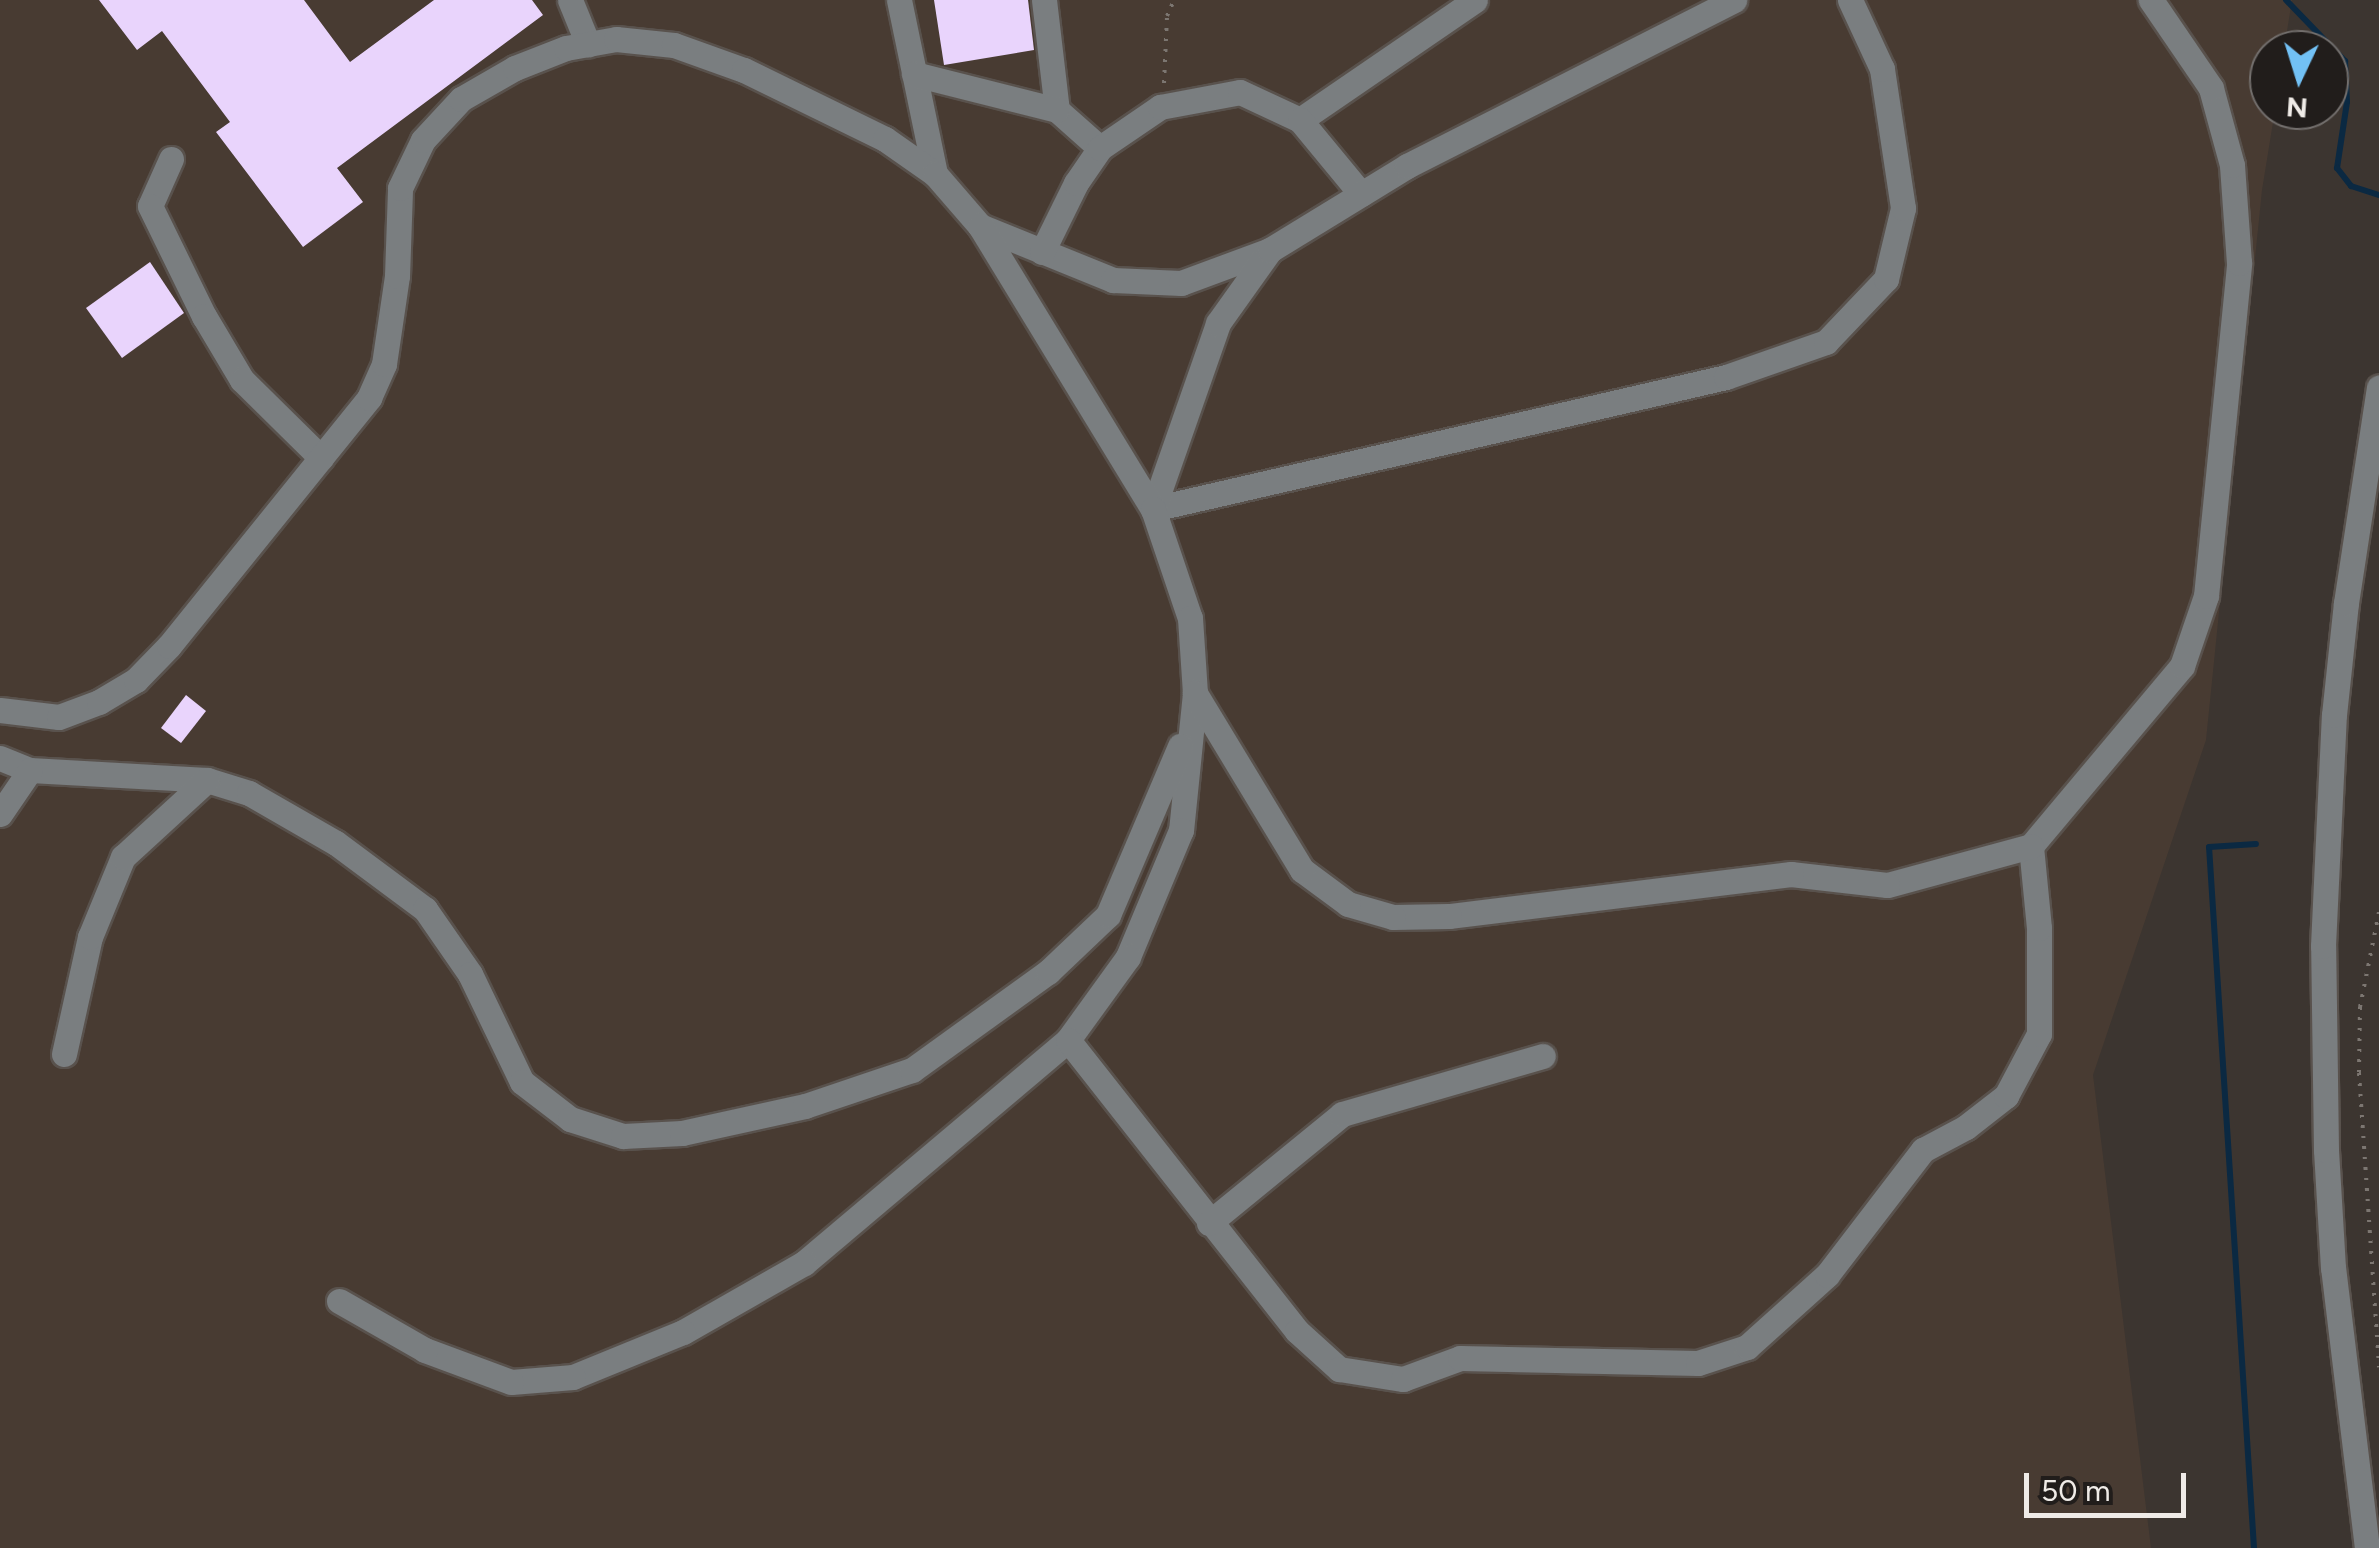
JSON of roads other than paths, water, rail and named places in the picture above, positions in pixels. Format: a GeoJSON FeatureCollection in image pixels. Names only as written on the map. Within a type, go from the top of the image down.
{"type":"FeatureCollection","features":[{"type":"Feature","properties":{"kind":"street"},"geometry":{"type":"LineString","coordinates":[[570,0],[588,44]]}},
{"type":"Feature","properties":{"kind":"street"},"geometry":{"type":"LineString","coordinates":[[899,0],[935,174]]}},
{"type":"Feature","properties":{"kind":"street"},"geometry":{"type":"LineString","coordinates":[[1044,0],[1057,110]]}},
{"type":"Feature","properties":{"kind":"street"},"geometry":{"type":"LineString","coordinates":[[1300,120],[1475,0]]}},
{"type":"Feature","properties":{"kind":"street"},"geometry":{"type":"LineString","coordinates":[[980,226],[1112,280],[1181,283],[1270,250],[1408,166],[1734,0]]}},
{"type":"Feature","properties":{"kind":"street"},"geometry":{"type":"LineString","coordinates":[[1153,509],[1726,377],[1826,342],[1886,278],[1903,208],[1882,68],[1850,0]]}},
{"type":"Feature","properties":{"kind":"street"},"geometry":{"type":"LineString","coordinates":[[1196,693],[1302,870],[1348,904],[1393,917],[1449,916],[1791,874],[1887,885],[2031,846],[2182,666],[2206,596],[2239,263],[2232,164],[2212,88],[2151,0]]}},
{"type":"Feature","properties":{"kind":"street"},"geometry":{"type":"LineString","coordinates":[[0,710],[59,718],[100,702],[136,680],[170,646],[368,398],[384,364],[397,276],[400,188],[423,140],[460,99],[515,68],[566,48],[616,39],[674,45],[744,70],[885,139],[935,174],[980,226],[1153,509],[1190,618],[1196,693],[1182,830],[1128,957],[1068,1040],[804,1263],[683,1332],[574,1376],[511,1382],[425,1350],[339,1301]]}},
{"type":"Feature","properties":{"kind":"street"},"geometry":{"type":"LineString","coordinates":[[914,74],[1057,110],[1100,148]]}},
{"type":"Feature","properties":{"kind":"street"},"geometry":{"type":"LineString","coordinates":[[1042,252],[1076,183],[1100,148],[1160,106],[1240,92],[1300,120],[1361,194]]}},
{"type":"Feature","properties":{"kind":"street"},"geometry":{"type":"LineString","coordinates":[[171,159],[150,206],[204,316],[242,380],[321,458]]}},
{"type":"Feature","properties":{"kind":"street"},"geometry":{"type":"LineString","coordinates":[[1153,509],[1218,323],[1270,250]]}},
{"type":"Feature","properties":{"kind":"street"},"geometry":{"type":"LineString","coordinates":[[2366,1548],[2333,1268],[2326,1150],[2323,946],[2336,696],[2379,388]]}},
{"type":"Feature","properties":{"kind":"street"},"geometry":{"type":"LineString","coordinates":[[0,758],[30,770],[207,780],[249,794],[336,843],[426,909],[470,974],[522,1082],[570,1119],[623,1136],[682,1133],[805,1106],[912,1070],[1048,972],[1108,915],[1176,759],[1196,693]]}},
{"type":"Feature","properties":{"kind":"street"},"geometry":{"type":"LineString","coordinates":[[0,814],[30,770]]}},
{"type":"Feature","properties":{"kind":"street"},"geometry":{"type":"LineString","coordinates":[[64,1054],[90,937],[123,857],[207,780]]}},
{"type":"Feature","properties":{"kind":"street"},"geometry":{"type":"LineString","coordinates":[[1068,1040],[1297,1331],[1339,1369],[1403,1380],[1460,1358],[1698,1364],[1747,1347],[1827,1275],[1923,1150],[1966,1127],[2006,1096],[2039,1034],[2038,928],[2031,846]]}},
{"type":"Feature","properties":{"kind":"street"},"geometry":{"type":"LineString","coordinates":[[1209,1222],[1342,1114],[1543,1056]]}},
{"type":"Feature","properties":{"kind":"waterway"},"geometry":{"type":"LineString","coordinates":[[2286,0],[2345,61],[2347,102],[2337,168],[2351,186],[2379,195]]}},
{"type":"Feature","properties":{"kind":"waterway"},"geometry":{"type":"LineString","coordinates":[[2254,1548],[2209,847],[2256,844]]}}]}
